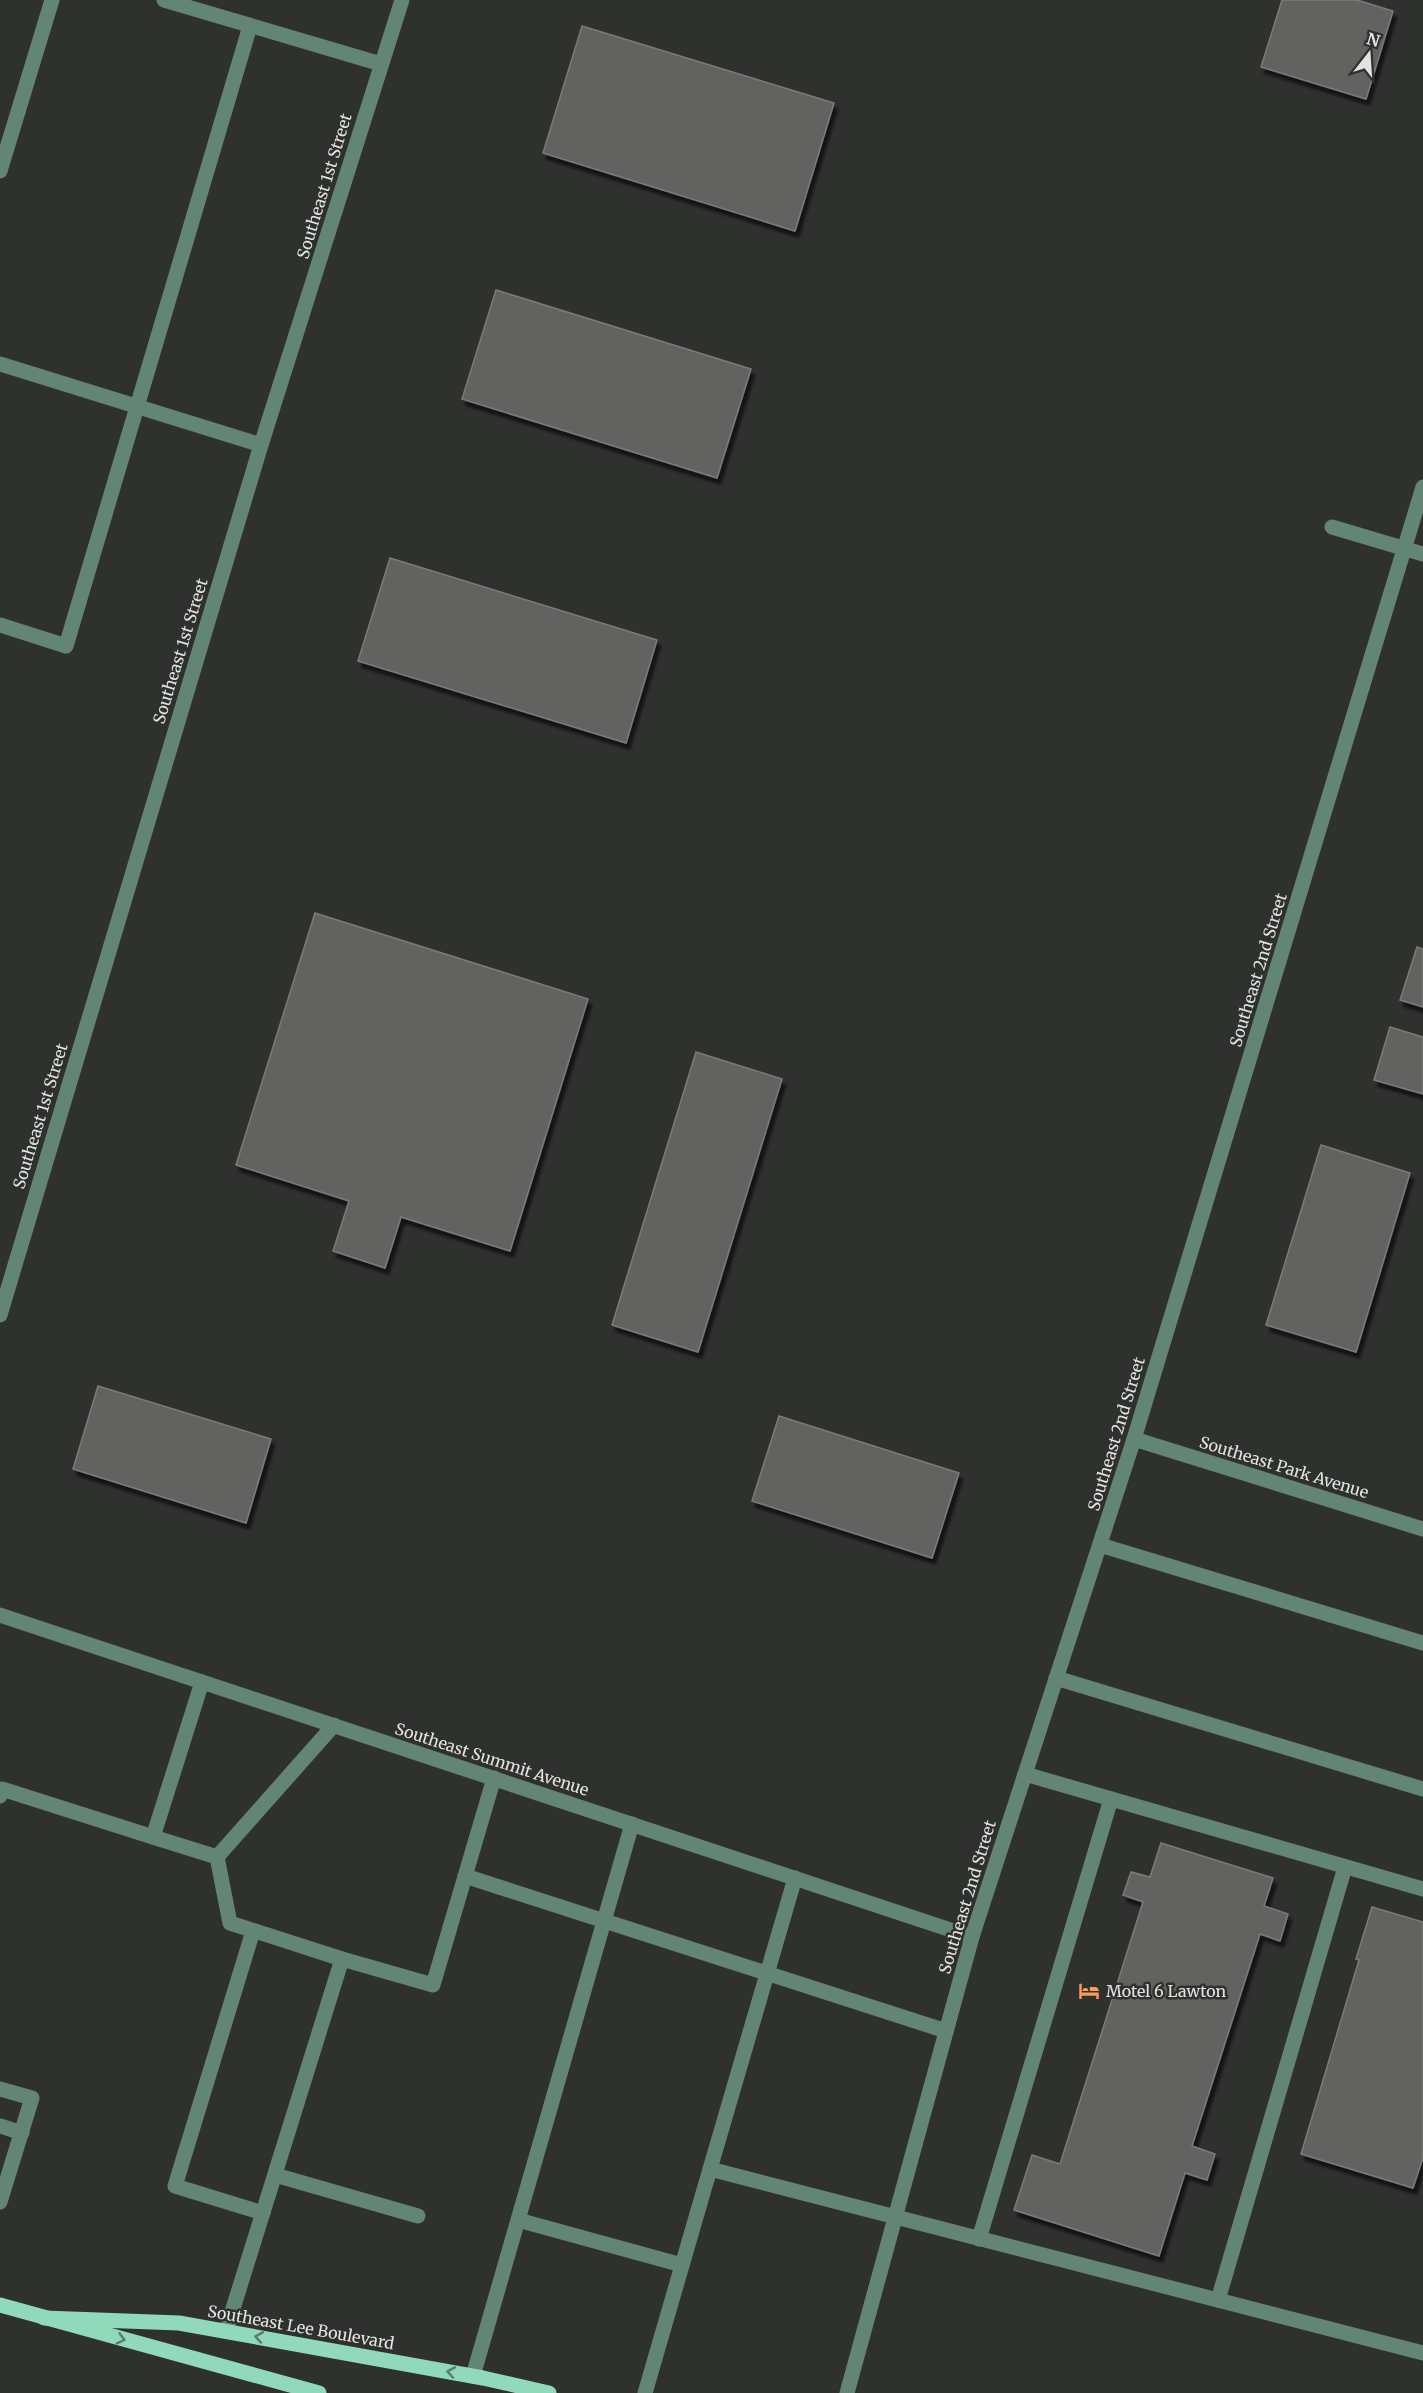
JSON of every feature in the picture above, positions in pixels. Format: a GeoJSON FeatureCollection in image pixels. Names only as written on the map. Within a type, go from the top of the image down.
{"type":"FeatureCollection","features":[{"type":"Feature","properties":{"kind":"main road","name":"Southeast Lee Boulevard"},"geometry":{"type":"LineString","coordinates":[[0,2305],[319,2393]]}},
{"type":"Feature","properties":{"kind":"main road","name":"Southeast Lee Boulevard"},"geometry":{"type":"LineString","coordinates":[[44,2318],[179,2323],[473,2376],[549,2393]]}},
{"type":"Feature","properties":{"kind":"street"},"geometry":{"type":"LineString","coordinates":[[0,171],[52,0]]}},
{"type":"Feature","properties":{"kind":"street"},"geometry":{"type":"LineString","coordinates":[[164,0],[381,64]]}},
{"type":"Feature","properties":{"kind":"street","name":"Southeast 1st Street"},"geometry":{"type":"LineString","coordinates":[[0,1315],[261,445],[402,0]]}},
{"type":"Feature","properties":{"kind":"street"},"geometry":{"type":"LineString","coordinates":[[0,625],[66,646],[250,26]]}},
{"type":"Feature","properties":{"kind":"street"},"geometry":{"type":"LineString","coordinates":[[0,364],[261,445]]}},
{"type":"Feature","properties":{"kind":"street","name":"Southeast 2nd Street"},"geometry":{"type":"LineString","coordinates":[[847,2393],[972,1937],[1134,1439],[1423,488]]}},
{"type":"Feature","properties":{"kind":"street"},"geometry":{"type":"LineString","coordinates":[[1332,527],[1423,554]]}},
{"type":"Feature","properties":{"kind":"street","name":"Southeast Park Avenue"},"geometry":{"type":"LineString","coordinates":[[1134,1439],[1423,1529]]}},
{"type":"Feature","properties":{"kind":"street"},"geometry":{"type":"LineString","coordinates":[[1100,1545],[1423,1643]]}},
{"type":"Feature","properties":{"kind":"street","name":"Southeast Summit Avenue"},"geometry":{"type":"LineString","coordinates":[[0,1615],[972,1937]]}},
{"type":"Feature","properties":{"kind":"street"},"geometry":{"type":"LineString","coordinates":[[1056,1678],[1423,1789]]}},
{"type":"Feature","properties":{"kind":"street"},"geometry":{"type":"LineString","coordinates":[[153,1837],[202,1682]]}},
{"type":"Feature","properties":{"kind":"street"},"geometry":{"type":"LineString","coordinates":[[217,1857],[334,1725]]}},
{"type":"Feature","properties":{"kind":"street"},"geometry":{"type":"LineString","coordinates":[[1025,1774],[1423,1889]]}},
{"type":"Feature","properties":{"kind":"street"},"geometry":{"type":"LineString","coordinates":[[217,1857],[230,1923],[342,1959],[433,1984],[494,1778]]}},
{"type":"Feature","properties":{"kind":"street"},"geometry":{"type":"LineString","coordinates":[[0,1796],[2,1789],[217,1857]]}},
{"type":"Feature","properties":{"kind":"street"},"geometry":{"type":"LineString","coordinates":[[979,2239],[1111,1798]]}},
{"type":"Feature","properties":{"kind":"street"},"geometry":{"type":"LineString","coordinates":[[473,2376],[632,1824]]}},
{"type":"Feature","properties":{"kind":"street"},"geometry":{"type":"LineString","coordinates":[[1218,2300],[1345,1867]]}},
{"type":"Feature","properties":{"kind":"street"},"geometry":{"type":"LineString","coordinates":[[465,1876],[946,2031]]}},
{"type":"Feature","properties":{"kind":"street"},"geometry":{"type":"LineString","coordinates":[[645,2393],[795,1878]]}},
{"type":"Feature","properties":{"kind":"street"},"geometry":{"type":"LineString","coordinates":[[253,1931],[175,2186],[263,2214]]}},
{"type":"Feature","properties":{"kind":"street"},"geometry":{"type":"LineString","coordinates":[[226,2331],[342,1959]]}},
{"type":"Feature","properties":{"kind":"street"},"geometry":{"type":"LineString","coordinates":[[0,2089],[32,2098],[22,2133],[4,2173],[0,2202]]}},
{"type":"Feature","properties":{"kind":"street"},"geometry":{"type":"LineString","coordinates":[[0,2126],[22,2133]]}},
{"type":"Feature","properties":{"kind":"street"},"geometry":{"type":"LineString","coordinates":[[710,2169],[1423,2353]]}},
{"type":"Feature","properties":{"kind":"street"},"geometry":{"type":"LineString","coordinates":[[275,2175],[418,2216]]}},
{"type":"Feature","properties":{"kind":"street"},"geometry":{"type":"LineString","coordinates":[[518,2220],[682,2265]]}},
{"type":"Feature","properties":{"kind":"building"},"geometry":{"type":"Polygon","coordinates":[[[1282,0],[1357,0],[1393,11],[1366,99],[1261,67],[1282,0]]]}},
{"type":"Feature","properties":{"kind":"building"},"geometry":{"type":"Polygon","coordinates":[[[582,26],[834,103],[795,231],[543,153],[582,26]]]}},
{"type":"Feature","properties":{"kind":"building"},"geometry":{"type":"Polygon","coordinates":[[[496,290],[751,369],[717,478],[462,399],[496,290]]]}},
{"type":"Feature","properties":{"kind":"building"},"geometry":{"type":"Polygon","coordinates":[[[390,558],[657,640],[626,743],[358,661],[390,558]]]}},
{"type":"Feature","properties":{"kind":"building"},"geometry":{"type":"Polygon","coordinates":[[[315,913],[588,999],[510,1251],[401,1217],[385,1268],[333,1251],[349,1201],[236,1165],[315,913]]]}},
{"type":"Feature","properties":{"kind":"building"},"geometry":{"type":"Polygon","coordinates":[[[1417,947],[1423,949],[1423,1007],[1400,1000],[1417,947]]]}},
{"type":"Feature","properties":{"kind":"building"},"geometry":{"type":"Polygon","coordinates":[[[1390,1027],[1423,1037],[1423,1094],[1374,1080],[1390,1027]]]}},
{"type":"Feature","properties":{"kind":"building"},"geometry":{"type":"Polygon","coordinates":[[[696,1052],[782,1079],[698,1352],[612,1325],[696,1052]]]}},
{"type":"Feature","properties":{"kind":"building"},"geometry":{"type":"Polygon","coordinates":[[[1321,1145],[1410,1173],[1356,1352],[1266,1325],[1321,1145]]]}},
{"type":"Feature","properties":{"kind":"building"},"geometry":{"type":"Polygon","coordinates":[[[98,1386],[271,1439],[246,1523],[73,1469],[98,1386]]]}},
{"type":"Feature","properties":{"kind":"building"},"geometry":{"type":"Polygon","coordinates":[[[779,1416],[959,1473],[932,1558],[752,1501],[779,1416]]]}},
{"type":"Feature","properties":{"kind":"building"},"geometry":{"type":"Polygon","coordinates":[[[1161,1843],[1273,1878],[1264,1906],[1288,1914],[1280,1941],[1260,1934],[1192,2146],[1215,2154],[1207,2180],[1185,2173],[1159,2256],[1014,2210],[1032,2155],[1060,2164],[1143,1902],[1123,1895],[1131,1872],[1150,1877],[1161,1843]]]}},
{"type":"Feature","properties":{"kind":"building"},"geometry":{"type":"Polygon","coordinates":[[[1372,1907],[1423,1922],[1423,2158],[1413,2188],[1301,2154],[1359,1960],[1356,1959],[1372,1907]]]}},
{"type":"Feature","properties":{"kind":"place","name":"Motel 6 Lawton"},"geometry":{"type":"Point","coordinates":[1089,1991]}}]}
